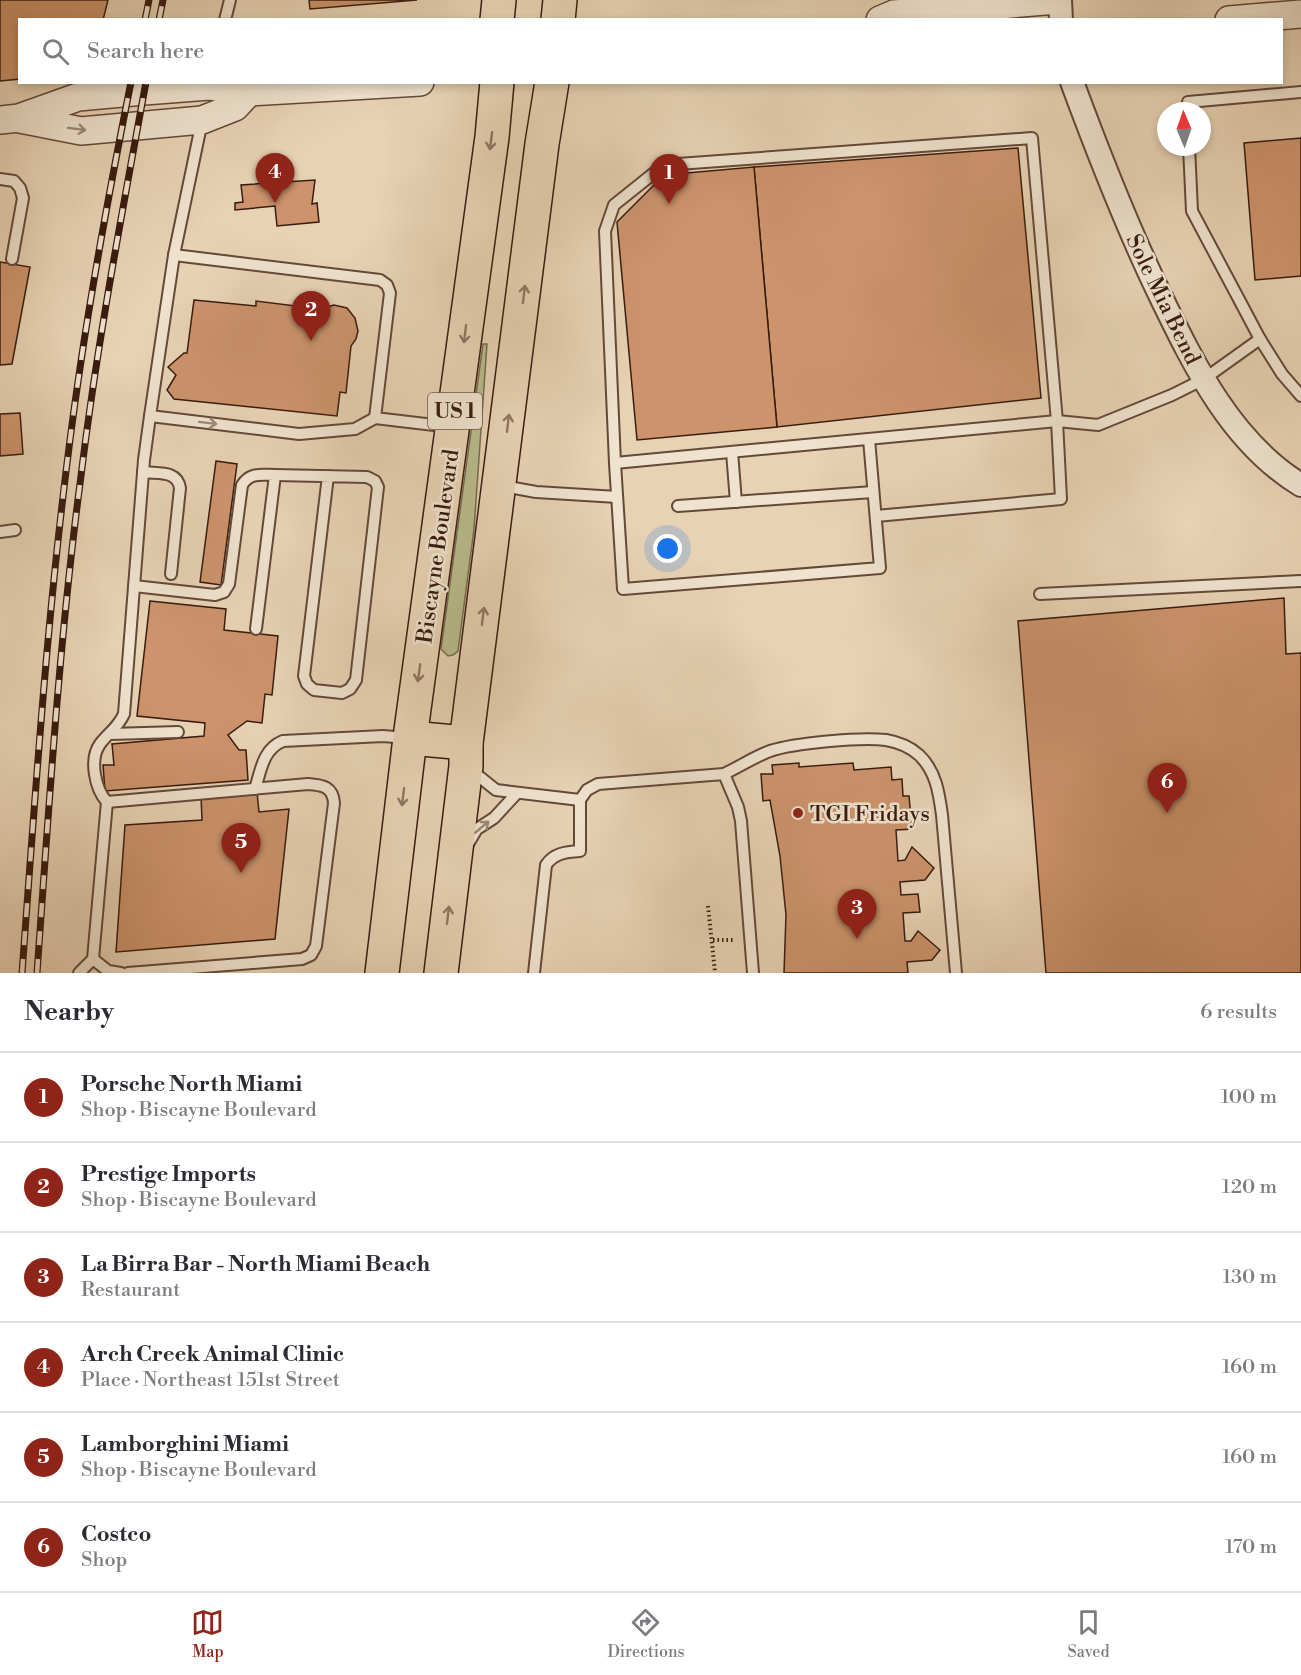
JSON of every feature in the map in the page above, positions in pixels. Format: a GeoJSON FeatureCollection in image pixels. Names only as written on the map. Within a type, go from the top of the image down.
{"type":"FeatureCollection","features":[{"type":"Feature","properties":{"kind":"main road"},"geometry":{"type":"LineString","coordinates":[[497,18],[499,0]]}},
{"type":"Feature","properties":{"kind":"main road"},"geometry":{"type":"LineString","coordinates":[[558,18],[560,0]]}},
{"type":"Feature","properties":{"kind":"main road","name":"Biscayne Boulevard"},"geometry":{"type":"LineString","coordinates":[[382,973],[410,738],[492,137],[497,84]]}},
{"type":"Feature","properties":{"kind":"main road","name":"US 1"},"geometry":{"type":"LineString","coordinates":[[441,973],[466,754],[542,144],[552,84]]}},
{"type":"Feature","properties":{"kind":"main road"},"geometry":{"type":"LineString","coordinates":[[410,738],[466,754]]}},
{"type":"Feature","properties":{"kind":"street"},"geometry":{"type":"LineString","coordinates":[[885,18],[894,14],[1058,0],[1061,18]]}},
{"type":"Feature","properties":{"kind":"street"},"geometry":{"type":"LineString","coordinates":[[1253,18],[1301,14]]}},
{"type":"Feature","properties":{"kind":"street"},"geometry":{"type":"LineString","coordinates":[[10,119],[78,97],[209,84],[249,92],[394,84]]}},
{"type":"Feature","properties":{"kind":"street","name":"Sole Mia Bend"},"geometry":{"type":"LineString","coordinates":[[1073,84],[1134,242],[1187,350],[1243,436],[1267,460],[1301,485]]}},
{"type":"Feature","properties":{"kind":"street"},"geometry":{"type":"LineString","coordinates":[[10,119],[81,131],[202,120],[235,108],[249,92]]}},
{"type":"Feature","properties":{"kind":"lane"},"geometry":{"type":"LineString","coordinates":[[226,18],[230,0]]}},
{"type":"Feature","properties":{"kind":"lane"},"geometry":{"type":"LineString","coordinates":[[1188,102],[1301,92]]}},
{"type":"Feature","properties":{"kind":"lane"},"geometry":{"type":"LineString","coordinates":[[107,802],[99,794],[96,783],[95,753],[101,743],[119,725],[124,714],[143,472],[150,417],[174,255],[202,120]]}},
{"type":"Feature","properties":{"kind":"lane"},"geometry":{"type":"LineString","coordinates":[[869,439],[880,568],[623,588],[605,231],[614,205],[664,165],[1032,138],[1057,421],[1061,499],[876,516]]}},
{"type":"Feature","properties":{"kind":"lane"},"geometry":{"type":"LineString","coordinates":[[1189,156],[1192,211],[1260,339],[1282,374],[1301,396]]}},
{"type":"Feature","properties":{"kind":"lane"},"geometry":{"type":"LineString","coordinates":[[0,179],[14,181],[20,188],[23,198],[12,259]]}},
{"type":"Feature","properties":{"kind":"lane"},"geometry":{"type":"LineString","coordinates":[[174,255],[380,280],[387,285],[390,293],[375,418]]}},
{"type":"Feature","properties":{"kind":"lane"},"geometry":{"type":"LineString","coordinates":[[615,463],[1057,421],[1098,425],[1204,379],[1260,339]]}},
{"type":"Feature","properties":{"kind":"lane"},"geometry":{"type":"LineString","coordinates":[[150,417],[299,434],[355,429],[375,418],[453,427]]}},
{"type":"Feature","properties":{"kind":"lane"},"geometry":{"type":"LineString","coordinates":[[732,452],[736,502]]}},
{"type":"Feature","properties":{"kind":"lane"},"geometry":{"type":"LineString","coordinates":[[143,472],[173,475],[179,481],[171,574]]}},
{"type":"Feature","properties":{"kind":"lane"},"geometry":{"type":"LineString","coordinates":[[134,586],[215,595],[224,592],[229,584],[242,485],[252,475],[275,475],[328,476],[367,477],[375,481],[378,488],[356,680],[350,689],[342,693],[314,690],[307,684],[304,676],[328,476]]}},
{"type":"Feature","properties":{"kind":"lane"},"geometry":{"type":"LineString","coordinates":[[256,629],[275,475]]}},
{"type":"Feature","properties":{"kind":"lane"},"geometry":{"type":"LineString","coordinates":[[500,485],[536,492],[617,497]]}},
{"type":"Feature","properties":{"kind":"lane"},"geometry":{"type":"LineString","coordinates":[[678,506],[873,492]]}},
{"type":"Feature","properties":{"kind":"lane"},"geometry":{"type":"LineString","coordinates":[[0,532],[15,530]]}},
{"type":"Feature","properties":{"kind":"lane"},"geometry":{"type":"LineString","coordinates":[[1040,594],[1301,581]]}},
{"type":"Feature","properties":{"kind":"lane"},"geometry":{"type":"LineString","coordinates":[[111,734],[178,732]]}},
{"type":"Feature","properties":{"kind":"lane"},"geometry":{"type":"LineString","coordinates":[[255,789],[267,752],[274,744],[283,741],[383,736],[410,738]]}},
{"type":"Feature","properties":{"kind":"lane"},"geometry":{"type":"LineString","coordinates":[[534,973],[546,865],[558,854],[580,851],[580,800],[587,790],[598,784],[724,774],[770,751],[866,739],[905,746],[919,756],[932,771],[941,806],[956,973]]}},
{"type":"Feature","properties":{"kind":"lane"},"geometry":{"type":"LineString","coordinates":[[466,754],[496,790],[580,800]]}},
{"type":"Feature","properties":{"kind":"lane"},"geometry":{"type":"LineString","coordinates":[[724,774],[738,807],[741,821],[753,973]]}},
{"type":"Feature","properties":{"kind":"lane"},"geometry":{"type":"LineString","coordinates":[[107,802],[321,785],[333,794],[334,803],[316,946],[311,955],[302,959],[128,973]]}},
{"type":"Feature","properties":{"kind":"lane"},"geometry":{"type":"LineString","coordinates":[[454,868],[477,829],[494,818],[517,793]]}},
{"type":"Feature","properties":{"kind":"lane"},"geometry":{"type":"LineString","coordinates":[[79,973],[93,959],[107,802]]}},
{"type":"Feature","properties":{"kind":"lane"},"geometry":{"type":"LineString","coordinates":[[93,959],[108,971],[122,973]]}},
{"type":"Feature","properties":{"kind":"path"},"geometry":{"type":"LineString","coordinates":[[708,906],[715,972]]}},
{"type":"Feature","properties":{"kind":"path"},"geometry":{"type":"LineString","coordinates":[[712,940],[736,940]]}},
{"type":"Feature","properties":{"kind":"green space"},"geometry":{"type":"Polygon","coordinates":[[[483,344],[487,344],[474,529],[458,651],[448,656],[441,649],[483,344]]]}},
{"type":"Feature","properties":{"kind":"building"},"geometry":{"type":"Polygon","coordinates":[[[0,0],[108,0],[104,18],[18,18],[18,79],[0,81],[0,0]]]}},
{"type":"Feature","properties":{"kind":"building"},"geometry":{"type":"Polygon","coordinates":[[[309,0],[417,0],[310,9],[309,0]]]}},
{"type":"Feature","properties":{"kind":"building"},"geometry":{"type":"Polygon","coordinates":[[[1301,138],[1301,276],[1255,280],[1244,143],[1301,138]]]}},
{"type":"Feature","properties":{"kind":"building"},"geometry":{"type":"Polygon","coordinates":[[[1018,148],[1041,398],[777,427],[754,167],[1018,148]]]}},
{"type":"Feature","properties":{"kind":"building"},"geometry":{"type":"Polygon","coordinates":[[[754,167],[777,427],[637,440],[617,222],[664,175],[754,167]]]}},
{"type":"Feature","properties":{"kind":"building"},"geometry":{"type":"Polygon","coordinates":[[[315,180],[312,204],[317,203],[319,222],[277,226],[275,206],[235,210],[235,203],[243,202],[241,185],[315,180]]]}},
{"type":"Feature","properties":{"kind":"building"},"geometry":{"type":"Polygon","coordinates":[[[0,262],[30,267],[12,364],[0,365],[0,262]]]}},
{"type":"Feature","properties":{"kind":"building"},"geometry":{"type":"Polygon","coordinates":[[[194,300],[256,306],[256,301],[320,309],[334,305],[347,308],[355,318],[358,331],[351,346],[346,393],[340,392],[337,416],[174,399],[167,390],[176,375],[168,367],[187,353],[194,300]]]}},
{"type":"Feature","properties":{"kind":"building"},"geometry":{"type":"Polygon","coordinates":[[[20,413],[23,454],[0,456],[0,414],[20,413]]]}},
{"type":"Feature","properties":{"kind":"building"},"geometry":{"type":"Polygon","coordinates":[[[216,461],[237,464],[221,585],[200,582],[216,461]]]}},
{"type":"Feature","properties":{"kind":"building"},"geometry":{"type":"Polygon","coordinates":[[[1284,598],[1286,654],[1301,653],[1301,973],[1046,973],[1018,621],[1284,598]]]}},
{"type":"Feature","properties":{"kind":"building"},"geometry":{"type":"Polygon","coordinates":[[[150,601],[226,609],[224,630],[278,636],[272,695],[265,694],[262,723],[247,721],[228,735],[239,750],[246,750],[248,780],[105,791],[103,765],[114,765],[112,744],[204,736],[205,723],[137,716],[150,601]]]}},
{"type":"Feature","properties":{"kind":"building"},"geometry":{"type":"Polygon","coordinates":[[[799,763],[799,767],[853,763],[854,770],[891,767],[892,780],[902,779],[903,796],[909,796],[912,829],[896,830],[898,861],[905,860],[912,847],[934,868],[925,880],[900,882],[901,895],[918,894],[920,912],[903,913],[905,941],[911,941],[918,931],[940,950],[932,960],[907,962],[908,973],[784,973],[786,915],[780,856],[770,800],[763,801],[761,774],[773,774],[772,765],[799,763]]]}},
{"type":"Feature","properties":{"kind":"building"},"geometry":{"type":"Polygon","coordinates":[[[257,792],[259,812],[289,809],[275,939],[116,952],[125,825],[202,820],[201,796],[257,792]]]}},
{"type":"Feature","properties":{"kind":"railway"},"geometry":{"type":"LineString","coordinates":[[145,18],[149,0]]}},
{"type":"Feature","properties":{"kind":"railway"},"geometry":{"type":"LineString","coordinates":[[159,18],[163,0]]}},
{"type":"Feature","properties":{"kind":"railway"},"geometry":{"type":"LineString","coordinates":[[22,973],[45,670],[60,519],[97,261],[131,84]]}},
{"type":"Feature","properties":{"kind":"railway"},"geometry":{"type":"LineString","coordinates":[[37,973],[55,724],[73,538],[102,328],[146,84]]}},
{"type":"Feature","properties":{"kind":"place","name":"Arch Creek Animal Clinic"},"geometry":{"type":"Point","coordinates":[275,203]}},
{"type":"Feature","properties":{"kind":"place","name":"Porsche North Miami"},"geometry":{"type":"Point","coordinates":[669,204]}},
{"type":"Feature","properties":{"kind":"place","name":"Prestige Imports"},"geometry":{"type":"Point","coordinates":[311,341]}},
{"type":"Feature","properties":{"kind":"place","name":"TGI Fridays"},"geometry":{"type":"Point","coordinates":[798,813]}},
{"type":"Feature","properties":{"kind":"place","name":"Costco"},"geometry":{"type":"Point","coordinates":[1167,813]}},
{"type":"Feature","properties":{"kind":"place","name":"Lamborghini Miami"},"geometry":{"type":"Point","coordinates":[241,873]}},
{"type":"Feature","properties":{"kind":"place","name":"La Birra Bar - North Miami Beach"},"geometry":{"type":"Point","coordinates":[857,939]}}]}
